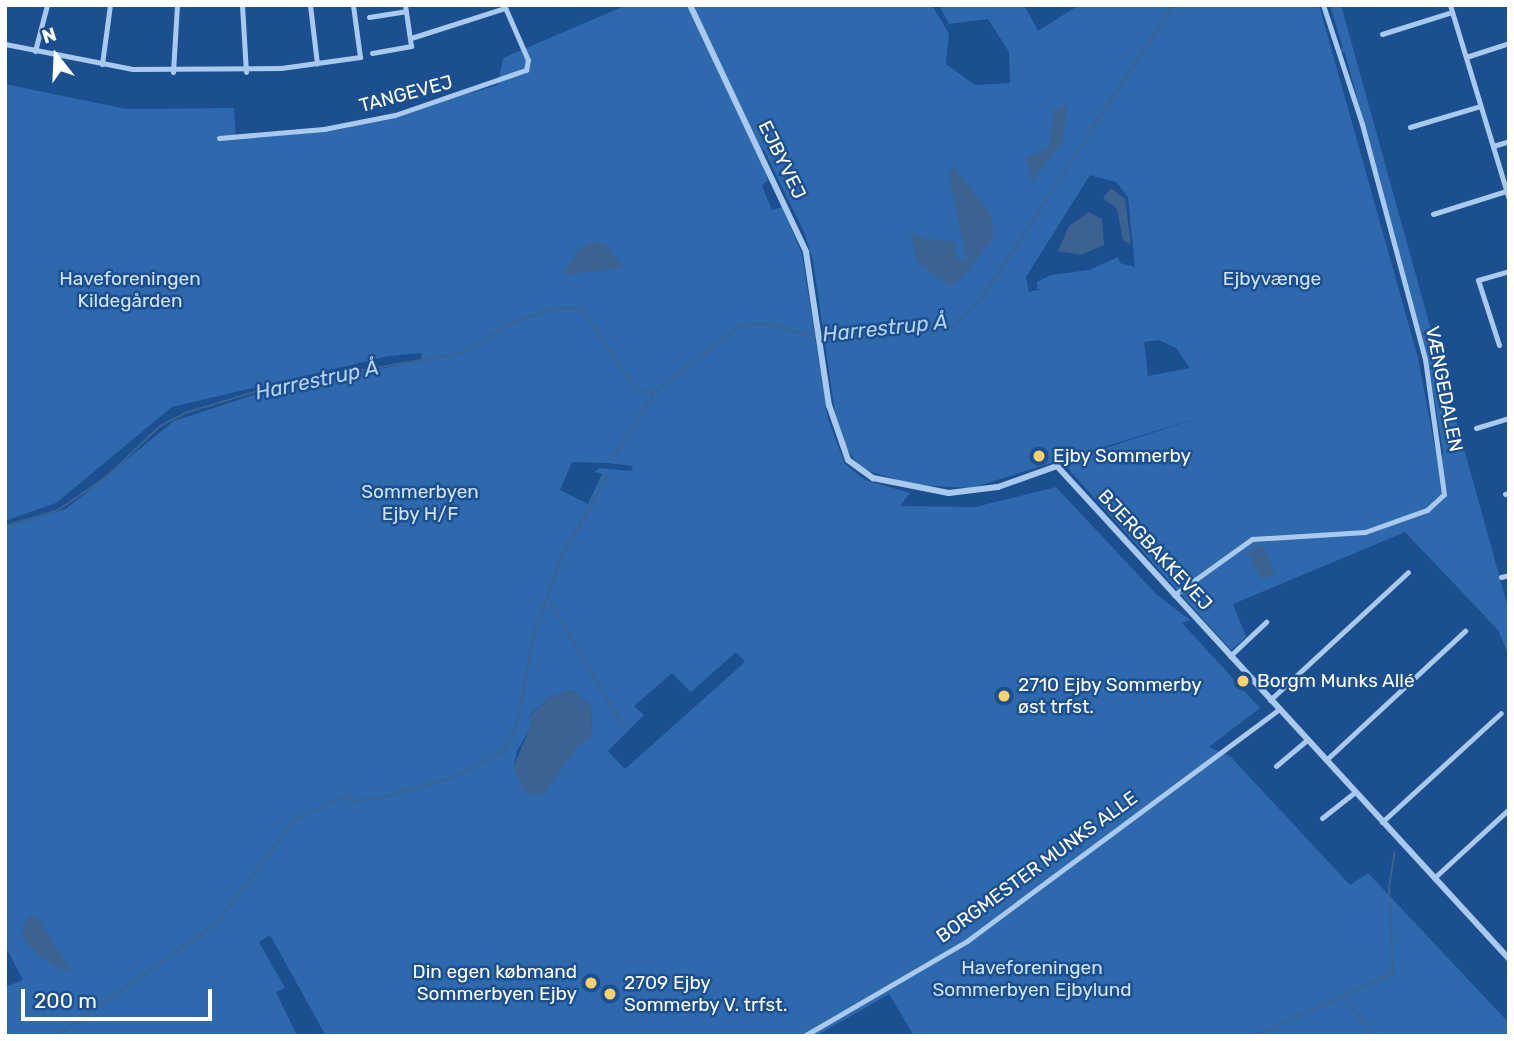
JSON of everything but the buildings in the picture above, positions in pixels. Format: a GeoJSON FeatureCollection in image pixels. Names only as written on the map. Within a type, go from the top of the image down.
{"type":"FeatureCollection","features":[{"type":"Feature","properties":{"kind":"street"},"geometry":{"type":"LineString","coordinates":[[35,51],[47,5]]}},
{"type":"Feature","properties":{"kind":"street"},"geometry":{"type":"LineString","coordinates":[[102,64],[110,5]]}},
{"type":"Feature","properties":{"kind":"street"},"geometry":{"type":"LineString","coordinates":[[173,72],[177,5]]}},
{"type":"Feature","properties":{"kind":"street"},"geometry":{"type":"LineString","coordinates":[[242,5],[246,72]]}},
{"type":"Feature","properties":{"kind":"street"},"geometry":{"type":"LineString","coordinates":[[310,5],[317,64]]}},
{"type":"Feature","properties":{"kind":"street"},"geometry":{"type":"LineString","coordinates":[[5,44],[102,64],[173,72],[246,72],[360,57],[353,5]]}},
{"type":"Feature","properties":{"kind":"street"},"geometry":{"type":"LineString","coordinates":[[389,5],[390,13]]}},
{"type":"Feature","properties":{"kind":"street"},"geometry":{"type":"LineString","coordinates":[[487,5],[490,14]]}},
{"type":"Feature","properties":{"kind":"street","name":"EJBYVEJ"},"geometry":{"type":"LineString","coordinates":[[690,5],[799,233],[810,268],[819,350],[840,447],[858,470],[873,478],[916,491],[973,493],[1056,466]]}},
{"type":"Feature","properties":{"kind":"street","name":"VÆNGEDALEN"},"geometry":{"type":"LineString","coordinates":[[1174,595],[1252,539],[1365,532],[1427,510],[1444,494],[1425,359],[1362,124],[1323,5]]}},
{"type":"Feature","properties":{"kind":"street"},"geometry":{"type":"LineString","coordinates":[[411,37],[490,14],[504,7]]}},
{"type":"Feature","properties":{"kind":"street","name":"TANGEVEJ"},"geometry":{"type":"LineString","coordinates":[[219,138],[316,130],[395,116],[526,70],[528,60],[504,7]]}},
{"type":"Feature","properties":{"kind":"street"},"geometry":{"type":"LineString","coordinates":[[369,17],[406,8],[411,37],[407,49],[372,53]]}},
{"type":"Feature","properties":{"kind":"street"},"geometry":{"type":"LineString","coordinates":[[1382,34],[1451,9],[1509,199]]}},
{"type":"Feature","properties":{"kind":"street"},"geometry":{"type":"LineString","coordinates":[[1466,57],[1509,43]]}},
{"type":"Feature","properties":{"kind":"street"},"geometry":{"type":"LineString","coordinates":[[1410,127],[1480,106]]}},
{"type":"Feature","properties":{"kind":"street"},"geometry":{"type":"LineString","coordinates":[[1493,146],[1509,141]]}},
{"type":"Feature","properties":{"kind":"street"},"geometry":{"type":"LineString","coordinates":[[1433,214],[1506,191]]}},
{"type":"Feature","properties":{"kind":"street"},"geometry":{"type":"LineString","coordinates":[[1499,345],[1478,280],[1509,271]]}},
{"type":"Feature","properties":{"kind":"street"},"geometry":{"type":"LineString","coordinates":[[1476,428],[1509,418]]}},
{"type":"Feature","properties":{"kind":"street","name":"BJERGBAKKEVEJ"},"geometry":{"type":"LineString","coordinates":[[1056,466],[1509,959]]}},
{"type":"Feature","properties":{"kind":"street"},"geometry":{"type":"LineString","coordinates":[[1270,699],[1408,572]]}},
{"type":"Feature","properties":{"kind":"street"},"geometry":{"type":"LineString","coordinates":[[1501,577],[1509,575]]}},
{"type":"Feature","properties":{"kind":"street"},"geometry":{"type":"LineString","coordinates":[[1230,656],[1266,622]]}},
{"type":"Feature","properties":{"kind":"street"},"geometry":{"type":"LineString","coordinates":[[1326,760],[1465,631]]}},
{"type":"Feature","properties":{"kind":"street","name":"BORGMESTER MUNKS ALLE"},"geometry":{"type":"LineString","coordinates":[[804,1036],[967,942],[1279,709]]}},
{"type":"Feature","properties":{"kind":"street"},"geometry":{"type":"LineString","coordinates":[[1382,822],[1501,713]]}},
{"type":"Feature","properties":{"kind":"street"},"geometry":{"type":"LineString","coordinates":[[1276,766],[1307,740]]}},
{"type":"Feature","properties":{"kind":"street"},"geometry":{"type":"LineString","coordinates":[[1322,818],[1355,792]]}},
{"type":"Feature","properties":{"kind":"street"},"geometry":{"type":"LineString","coordinates":[[1434,878],[1509,809]]}},
{"type":"Feature","properties":{"kind":"green space"},"geometry":{"type":"Polygon","coordinates":[[[627,5],[932,5],[949,34],[946,64],[975,85],[1010,83],[1009,52],[988,19],[949,24],[939,5],[1024,5],[1038,31],[1079,5],[1319,5],[1418,358],[1440,475],[1443,452],[1428,361],[1345,53],[1339,50],[1343,48],[1330,5],[1341,5],[1509,611],[1509,656],[1498,630],[1405,532],[1233,604],[1246,637],[1231,650],[1062,462],[1214,413],[971,488],[916,485],[862,469],[843,444],[836,420],[813,260],[804,232],[764,150],[758,150],[768,180],[762,186],[772,210],[782,207],[802,254],[828,419],[845,464],[865,480],[910,493],[900,506],[975,507],[1056,487],[1157,595],[1190,620],[1182,623],[1260,708],[1209,747],[1230,756],[1350,885],[1368,873],[1509,1023],[1509,1036],[914,1036],[889,994],[816,1036],[326,1036],[270,935],[259,942],[285,988],[276,992],[297,1036],[5,1036],[5,987],[23,980],[5,946],[5,527],[66,509],[174,421],[275,388],[421,361],[422,353],[389,356],[172,407],[56,503],[5,521],[5,84],[126,109],[234,108],[236,140],[338,130],[498,85],[503,58],[627,5]],[[1090,175],[1026,277],[1029,292],[1043,289],[1037,289],[1037,282],[1051,275],[1089,270],[1118,257],[1120,263],[1135,267],[1128,197],[1116,182],[1090,175]],[[1159,340],[1144,342],[1148,376],[1190,368],[1176,348],[1159,340]],[[572,462],[560,490],[588,504],[602,474],[595,472],[599,468],[631,471],[633,466],[572,462]],[[736,652],[691,692],[672,673],[634,706],[644,715],[608,751],[625,769],[745,662],[736,652]],[[572,690],[549,697],[529,716],[532,725],[517,751],[514,766],[546,787],[576,747],[592,736],[591,706],[572,690]]]}},
{"type":"Feature","properties":{"kind":"shaded area"},"geometry":{"type":"Polygon","coordinates":[[[1067,105],[1063,140],[1032,182],[1026,157],[1049,148],[1053,110],[1067,105]]]}},
{"type":"Feature","properties":{"kind":"shaded area"},"geometry":{"type":"Polygon","coordinates":[[[953,166],[992,216],[993,238],[959,281],[949,286],[916,261],[911,232],[924,239],[953,241],[958,260],[967,262],[949,176],[953,166]]]}},
{"type":"Feature","properties":{"kind":"shaded area"},"geometry":{"type":"Polygon","coordinates":[[[1111,188],[1125,199],[1131,245],[1123,240],[1117,209],[1103,198],[1111,188]]]}},
{"type":"Feature","properties":{"kind":"shaded area"},"geometry":{"type":"Polygon","coordinates":[[[1089,212],[1102,219],[1104,245],[1081,255],[1058,251],[1069,226],[1089,212]]]}},
{"type":"Feature","properties":{"kind":"shaded area"},"geometry":{"type":"Polygon","coordinates":[[[590,242],[604,243],[624,268],[564,275],[576,252],[590,242]]]}},
{"type":"Feature","properties":{"kind":"shaded area"},"geometry":{"type":"Polygon","coordinates":[[[1262,545],[1275,573],[1262,579],[1248,551],[1262,545]]]}},
{"type":"Feature","properties":{"kind":"shaded area"},"geometry":{"type":"Polygon","coordinates":[[[572,690],[591,706],[592,736],[577,747],[544,793],[532,795],[522,788],[514,766],[531,725],[529,717],[549,697],[572,690]]]}},
{"type":"Feature","properties":{"kind":"shaded area"},"geometry":{"type":"Polygon","coordinates":[[[28,915],[37,917],[71,971],[57,968],[31,948],[22,934],[28,915]]]}},
{"type":"Feature","properties":{"kind":"waterway","name":"Harrestrup Å"},"geometry":{"type":"LineString","coordinates":[[5,526],[58,510],[106,477],[160,426],[188,412],[281,384],[462,353],[511,323],[552,309],[581,308],[635,389],[654,393],[739,326],[763,323],[822,338],[953,326],[980,301],[1173,5]]}},
{"type":"Feature","properties":{"kind":"waterway"},"geometry":{"type":"LineString","coordinates":[[614,456],[653,395]]}},
{"type":"Feature","properties":{"kind":"waterway"},"geometry":{"type":"LineString","coordinates":[[56,1036],[216,923],[295,820],[348,794],[352,801],[380,798],[452,778],[503,752],[517,724],[534,633],[561,558],[608,474]]}},
{"type":"Feature","properties":{"kind":"waterway"},"geometry":{"type":"LineString","coordinates":[[548,599],[624,728]]}},
{"type":"Feature","properties":{"kind":"waterway"},"geometry":{"type":"LineString","coordinates":[[1254,1036],[1393,973],[1389,888],[1395,852]]}},
{"type":"Feature","properties":{"kind":"waterway"},"geometry":{"type":"LineString","coordinates":[[1343,996],[1374,1036]]}},
{"type":"Feature","properties":{"kind":"place","name":"Ejby Sommerby"},"geometry":{"type":"Point","coordinates":[1039,456]}},
{"type":"Feature","properties":{"kind":"place","name":"Borgm Munks Allé"},"geometry":{"type":"Point","coordinates":[1243,681]}},
{"type":"Feature","properties":{"kind":"place","name":"2710 Ejby Sommerby øst trfst."},"geometry":{"type":"Point","coordinates":[1004,696]}},
{"type":"Feature","properties":{"kind":"place","name":"Din egen købmand Sommerbyen Ejby"},"geometry":{"type":"Point","coordinates":[591,983]}},
{"type":"Feature","properties":{"kind":"place","name":"2709 Ejby Sommerby V. trfst."},"geometry":{"type":"Point","coordinates":[610,994]}},
{"type":"Feature","properties":{"kind":"park label","name":"Ejbyvænge"},"geometry":{"type":"Point","coordinates":[1272,279]}},
{"type":"Feature","properties":{"kind":"park label","name":"Haveforeningen Kildegården"},"geometry":{"type":"Point","coordinates":[130,290]}},
{"type":"Feature","properties":{"kind":"park label","name":"Sommerbyen Ejby H/F"},"geometry":{"type":"Point","coordinates":[420,503]}},
{"type":"Feature","properties":{"kind":"park label","name":"Haveforeningen Sommerbyen Ejbylund"},"geometry":{"type":"Point","coordinates":[1032,979]}}]}
